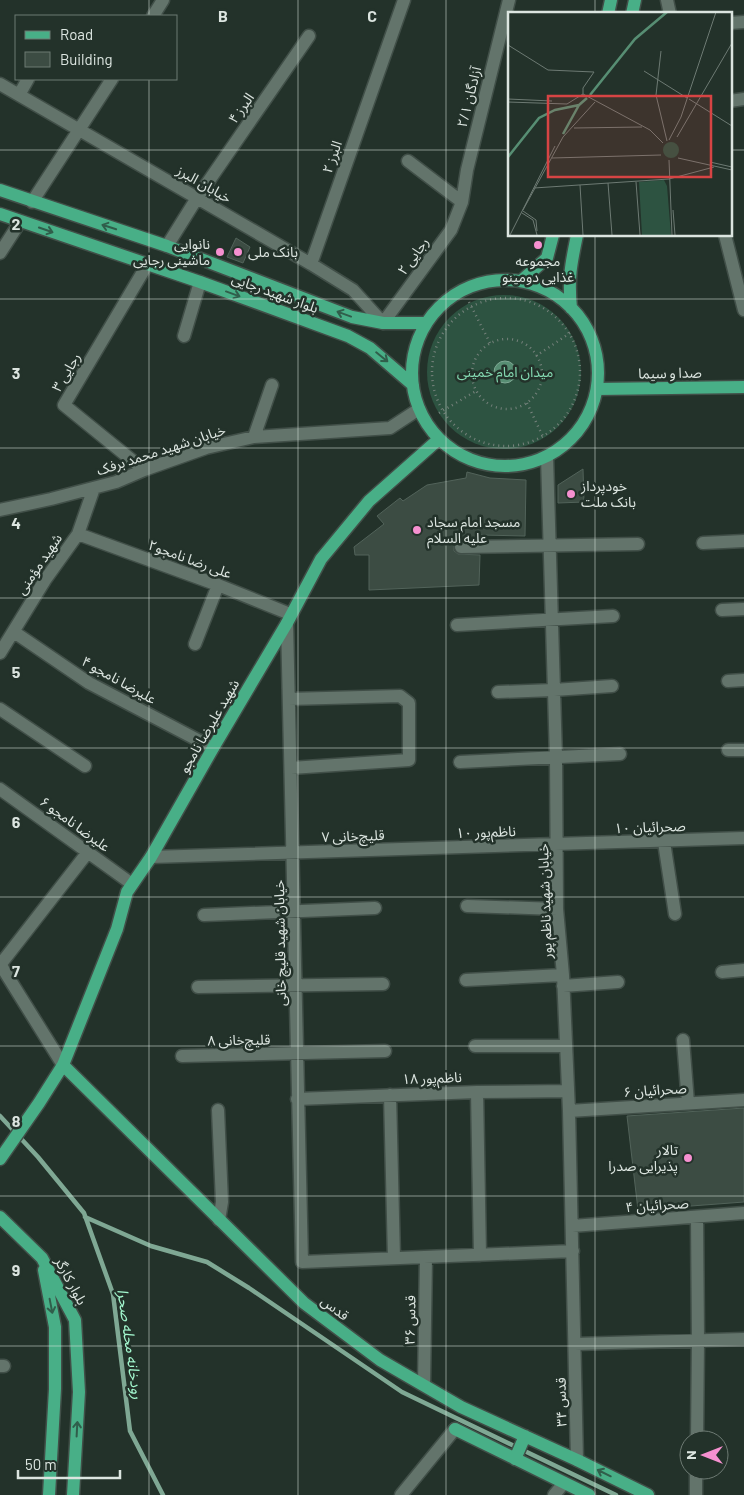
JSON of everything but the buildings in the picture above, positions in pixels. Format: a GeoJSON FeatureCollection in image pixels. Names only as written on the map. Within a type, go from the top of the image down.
{"type":"FeatureCollection","features":[{"type":"Feature","properties":{"kind":"main road","name":"بلوار شهید رجایی"},"geometry":{"type":"LineString","coordinates":[[0,190],[167,246],[352,317],[383,324],[426,324]]}},
{"type":"Feature","properties":{"kind":"main road"},"geometry":{"type":"LineString","coordinates":[[20,222],[32,202]]}},
{"type":"Feature","properties":{"kind":"main road","name":"بلوار شهید رجایی"},"geometry":{"type":"LineString","coordinates":[[0,214],[200,282],[348,336],[370,348],[413,385]]}},
{"type":"Feature","properties":{"kind":"main road"},"geometry":{"type":"LineString","coordinates":[[522,281],[547,258],[553,236]]}},
{"type":"Feature","properties":{"kind":"main road"},"geometry":{"type":"LineString","coordinates":[[571,308],[569,288],[570,267],[577,236]]}},
{"type":"Feature","properties":{"kind":"main road"},"geometry":{"type":"LineString","coordinates":[[494,281],[522,281],[548,291],[571,308],[588,332],[597,360],[597,389],[588,416],[570,440],[547,457],[519,466],[490,466],[462,456],[439,439],[419,409],[413,385],[412,365],[415,351],[426,324],[444,303],[467,288],[494,281]]}},
{"type":"Feature","properties":{"kind":"main road","name":"صدا و سیما"},"geometry":{"type":"LineString","coordinates":[[597,389],[744,386]]}},
{"type":"Feature","properties":{"kind":"main road","name":"شهید علیرضا نامجو"},"geometry":{"type":"LineString","coordinates":[[0,1159],[63,1065],[117,929],[127,892],[151,857],[321,559],[369,501],[439,439]]}},
{"type":"Feature","properties":{"kind":"main road","name":"قدس"},"geometry":{"type":"LineString","coordinates":[[63,1065],[304,1303],[380,1360],[461,1407],[648,1495]]}},
{"type":"Feature","properties":{"kind":"main road"},"geometry":{"type":"LineString","coordinates":[[0,1217],[42,1258]]}},
{"type":"Feature","properties":{"kind":"main road","name":"بلوار کارگر"},"geometry":{"type":"LineString","coordinates":[[42,1258],[55,1327],[55,1389],[49,1495]]}},
{"type":"Feature","properties":{"kind":"main road","name":"بلوار کارگر"},"geometry":{"type":"LineString","coordinates":[[42,1258],[75,1320],[79,1392],[73,1495]]}},
{"type":"Feature","properties":{"kind":"main road"},"geometry":{"type":"LineString","coordinates":[[454,1429],[589,1495]]}},
{"type":"Feature","properties":{"kind":"main road"},"geometry":{"type":"LineString","coordinates":[[515,1459],[525,1436]]}},
{"type":"Feature","properties":{"kind":"street"},"geometry":{"type":"LineString","coordinates":[[153,15],[163,0]]}},
{"type":"Feature","properties":{"kind":"street","name":"البرز ۲"},"geometry":{"type":"LineString","coordinates":[[311,264],[404,0]]}},
{"type":"Feature","properties":{"kind":"street","name":"آزادگان ۲/۱"},"geometry":{"type":"LineString","coordinates":[[462,202],[467,170],[509,0]]}},
{"type":"Feature","properties":{"kind":"street","name":"البرز ۴"},"geometry":{"type":"LineString","coordinates":[[167,246],[197,198],[309,36]]}},
{"type":"Feature","properties":{"kind":"street"},"geometry":{"type":"LineString","coordinates":[[19,95],[27,80]]}},
{"type":"Feature","properties":{"kind":"street"},"geometry":{"type":"LineString","coordinates":[[32,202],[111,80]]}},
{"type":"Feature","properties":{"kind":"street","name":"خیابان البرز"},"geometry":{"type":"LineString","coordinates":[[0,84],[353,290],[383,324]]}},
{"type":"Feature","properties":{"kind":"street"},"geometry":{"type":"LineString","coordinates":[[408,161],[462,202]]}},
{"type":"Feature","properties":{"kind":"street","name":"رجایی ۲"},"geometry":{"type":"LineString","coordinates":[[383,324],[451,230],[462,202]]}},
{"type":"Feature","properties":{"kind":"street"},"geometry":{"type":"LineString","coordinates":[[0,253],[20,222]]}},
{"type":"Feature","properties":{"kind":"street"},"geometry":{"type":"LineString","coordinates":[[726,236],[739,266],[744,310]]}},
{"type":"Feature","properties":{"kind":"street","name":"رجایی ۳"},"geometry":{"type":"LineString","coordinates":[[144,470],[64,405],[147,264]]}},
{"type":"Feature","properties":{"kind":"street"},"geometry":{"type":"LineString","coordinates":[[184,336],[200,282]]}},
{"type":"Feature","properties":{"kind":"street"},"geometry":{"type":"LineString","coordinates":[[254,436],[272,386]]}},
{"type":"Feature","properties":{"kind":"street","name":"خیابان شهید محمد برفک"},"geometry":{"type":"LineString","coordinates":[[0,510],[116,482],[206,448],[254,436],[390,428],[419,409]]}},
{"type":"Feature","properties":{"kind":"street","name":"خیابان شهید ناظم پور"},"geometry":{"type":"LineString","coordinates":[[547,457],[556,758],[557,909],[563,981],[569,1111],[575,1344]]}},
{"type":"Feature","properties":{"kind":"street","name":"شهید مؤمنی"},"geometry":{"type":"LineString","coordinates":[[0,653],[44,580],[78,534],[94,488]]}},
{"type":"Feature","properties":{"kind":"street","name":"علی رضا نامجو۲"},"geometry":{"type":"LineString","coordinates":[[78,534],[218,585],[288,619]]}},
{"type":"Feature","properties":{"kind":"street"},"geometry":{"type":"LineString","coordinates":[[702,543],[744,540]]}},
{"type":"Feature","properties":{"kind":"street"},"geometry":{"type":"LineString","coordinates":[[461,547],[638,544]]}},
{"type":"Feature","properties":{"kind":"street"},"geometry":{"type":"LineString","coordinates":[[195,644],[218,585]]}},
{"type":"Feature","properties":{"kind":"street"},"geometry":{"type":"LineString","coordinates":[[722,610],[744,609]]}},
{"type":"Feature","properties":{"kind":"street"},"geometry":{"type":"LineString","coordinates":[[457,625],[613,616]]}},
{"type":"Feature","properties":{"kind":"street","name":"خیابان شهید قلیچ خانی"},"geometry":{"type":"LineString","coordinates":[[288,619],[302,1262],[394,1258]]}},
{"type":"Feature","properties":{"kind":"street","name":"علیرضا نامجو ۴"},"geometry":{"type":"LineString","coordinates":[[14,632],[89,683],[213,748]]}},
{"type":"Feature","properties":{"kind":"street"},"geometry":{"type":"LineString","coordinates":[[728,681],[744,680]]}},
{"type":"Feature","properties":{"kind":"street"},"geometry":{"type":"LineString","coordinates":[[498,692],[612,686]]}},
{"type":"Feature","properties":{"kind":"street"},"geometry":{"type":"LineString","coordinates":[[289,699],[400,696],[409,703],[409,760],[291,768]]}},
{"type":"Feature","properties":{"kind":"street"},"geometry":{"type":"LineString","coordinates":[[0,710],[85,766]]}},
{"type":"Feature","properties":{"kind":"street"},"geometry":{"type":"LineString","coordinates":[[728,750],[744,750]]}},
{"type":"Feature","properties":{"kind":"street"},"geometry":{"type":"LineString","coordinates":[[460,762],[620,754]]}},
{"type":"Feature","properties":{"kind":"street","name":"علیرضا نامجو ۶"},"geometry":{"type":"LineString","coordinates":[[0,789],[132,884]]}},
{"type":"Feature","properties":{"kind":"street","name":"صحرائیان ۱۰"},"geometry":{"type":"LineString","coordinates":[[557,844],[744,838]]}},
{"type":"Feature","properties":{"kind":"street"},"geometry":{"type":"LineString","coordinates":[[664,842],[674,914]]}},
{"type":"Feature","properties":{"kind":"street","name":"ناظم‌پور ۱۰"},"geometry":{"type":"LineString","coordinates":[[415,849],[557,844]]}},
{"type":"Feature","properties":{"kind":"street","name":"قلیچ‌خانی ۷"},"geometry":{"type":"LineString","coordinates":[[151,857],[415,849]]}},
{"type":"Feature","properties":{"kind":"street"},"geometry":{"type":"LineString","coordinates":[[63,1065],[0,965],[88,852]]}},
{"type":"Feature","properties":{"kind":"street"},"geometry":{"type":"LineString","coordinates":[[467,906],[557,909]]}},
{"type":"Feature","properties":{"kind":"street"},"geometry":{"type":"LineString","coordinates":[[204,915],[375,908]]}},
{"type":"Feature","properties":{"kind":"street"},"geometry":{"type":"LineString","coordinates":[[722,972],[744,970]]}},
{"type":"Feature","properties":{"kind":"street"},"geometry":{"type":"LineString","coordinates":[[466,980],[618,982]]}},
{"type":"Feature","properties":{"kind":"street"},"geometry":{"type":"LineString","coordinates":[[198,987],[382,984]]}},
{"type":"Feature","properties":{"kind":"street"},"geometry":{"type":"LineString","coordinates":[[683,1040],[688,1103]]}},
{"type":"Feature","properties":{"kind":"street"},"geometry":{"type":"LineString","coordinates":[[474,1046],[566,1046]]}},
{"type":"Feature","properties":{"kind":"street","name":"قلیچ‌خانی ۸"},"geometry":{"type":"LineString","coordinates":[[182,1056],[385,1052]]}},
{"type":"Feature","properties":{"kind":"street","name":"ناظم‌پور ۱۸"},"geometry":{"type":"LineString","coordinates":[[297,1099],[477,1092],[568,1091]]}},
{"type":"Feature","properties":{"kind":"street"},"geometry":{"type":"LineString","coordinates":[[477,1092],[480,1255]]}},
{"type":"Feature","properties":{"kind":"street"},"geometry":{"type":"LineString","coordinates":[[390,1095],[394,1258],[573,1251]]}},
{"type":"Feature","properties":{"kind":"street","name":"صحرائیان ۶"},"geometry":{"type":"LineString","coordinates":[[569,1111],[744,1100]]}},
{"type":"Feature","properties":{"kind":"street"},"geometry":{"type":"LineString","coordinates":[[218,1110],[222,1202],[218,1220]]}},
{"type":"Feature","properties":{"kind":"street","name":"صحرائیان ۴"},"geometry":{"type":"LineString","coordinates":[[572,1226],[744,1213]]}},
{"type":"Feature","properties":{"kind":"street"},"geometry":{"type":"LineString","coordinates":[[697,1217],[697,1430]]}},
{"type":"Feature","properties":{"kind":"street","name":"قدس ۳۶"},"geometry":{"type":"LineString","coordinates":[[424,1385],[426,1257]]}},
{"type":"Feature","properties":{"kind":"street"},"geometry":{"type":"LineString","coordinates":[[575,1344],[744,1339]]}},
{"type":"Feature","properties":{"kind":"street","name":"قدس ۳۴"},"geometry":{"type":"LineString","coordinates":[[575,1344],[577,1460]]}},
{"type":"Feature","properties":{"kind":"street"},"geometry":{"type":"LineString","coordinates":[[401,1495],[454,1429]]}},
{"type":"Feature","properties":{"kind":"street"},"geometry":{"type":"LineString","coordinates":[[696,1480],[696,1495]]}},
{"type":"Feature","properties":{"kind":"street"},"geometry":{"type":"LineString","coordinates":[[554,1495],[564,1483]]}},
{"type":"Feature","properties":{"kind":"path"},"geometry":{"type":"LineString","coordinates":[[492,299],[520,299],[534,303],[547,310],[570,333],[578,357],[579,387],[567,414],[543,438],[504,447],[490,445],[463,433],[443,411],[436,398],[433,384],[434,356],[438,342],[445,330],[454,319],[471,307],[492,299]]}},
{"type":"Feature","properties":{"kind":"path"},"geometry":{"type":"LineString","coordinates":[[469,302],[491,344]]}},
{"type":"Feature","properties":{"kind":"path"},"geometry":{"type":"LineString","coordinates":[[536,356],[570,333]]}},
{"type":"Feature","properties":{"kind":"path"},"geometry":{"type":"LineString","coordinates":[[502,340],[519,341],[526,345],[536,356],[540,366],[541,382],[533,397],[527,402],[512,409],[495,407],[487,403],[476,391],[473,383],[473,366],[481,352],[491,344],[502,340]]}},
{"type":"Feature","properties":{"kind":"path"},"geometry":{"type":"LineString","coordinates":[[439,413],[476,391]]}},
{"type":"Feature","properties":{"kind":"path"},"geometry":{"type":"LineString","coordinates":[[527,402],[543,438]]}},
{"type":"Feature","properties":{"kind":"green space","name":"میدان امام خمینی"},"geometry":{"type":"Polygon","coordinates":[[[504,295],[534,300],[559,317],[576,342],[581,372],[576,402],[559,427],[534,444],[504,449],[474,444],[449,427],[432,402],[427,372],[432,342],[449,317],[474,300],[504,295]]]}},
{"type":"Feature","properties":{"kind":"shaded area"},"geometry":{"type":"Polygon","coordinates":[[[501,361],[509,361],[516,368],[516,376],[509,383],[501,383],[494,376],[494,368],[501,361]]]}},
{"type":"Feature","properties":{"kind":"waterway","name":"رودخانه محله صحرا"},"geometry":{"type":"LineString","coordinates":[[0,1116],[38,1157],[84,1213],[113,1294],[130,1431],[163,1495]]}},
{"type":"Feature","properties":{"kind":"waterway"},"geometry":{"type":"LineString","coordinates":[[85,1217],[151,1246],[207,1262],[249,1288],[402,1392],[616,1495]]}},
{"type":"Feature","properties":{"kind":"place","name":"مجموعه غذایى دومینو"},"geometry":{"type":"Point","coordinates":[538,245]}},
{"type":"Feature","properties":{"kind":"place","name":"نانوایی ماشینی رجایی"},"geometry":{"type":"Point","coordinates":[220,252]}},
{"type":"Feature","properties":{"kind":"place","name":"بانک ملی"},"geometry":{"type":"Point","coordinates":[238,252]}},
{"type":"Feature","properties":{"kind":"place","name":"خودپرداز بانک ملت"},"geometry":{"type":"Point","coordinates":[571,494]}},
{"type":"Feature","properties":{"kind":"place","name":"مسجد امام سجاد علیه السلام"},"geometry":{"type":"Point","coordinates":[417,530]}},
{"type":"Feature","properties":{"kind":"place","name":"تالار پذیرایی صدرا"},"geometry":{"type":"Point","coordinates":[688,1158]}}]}
